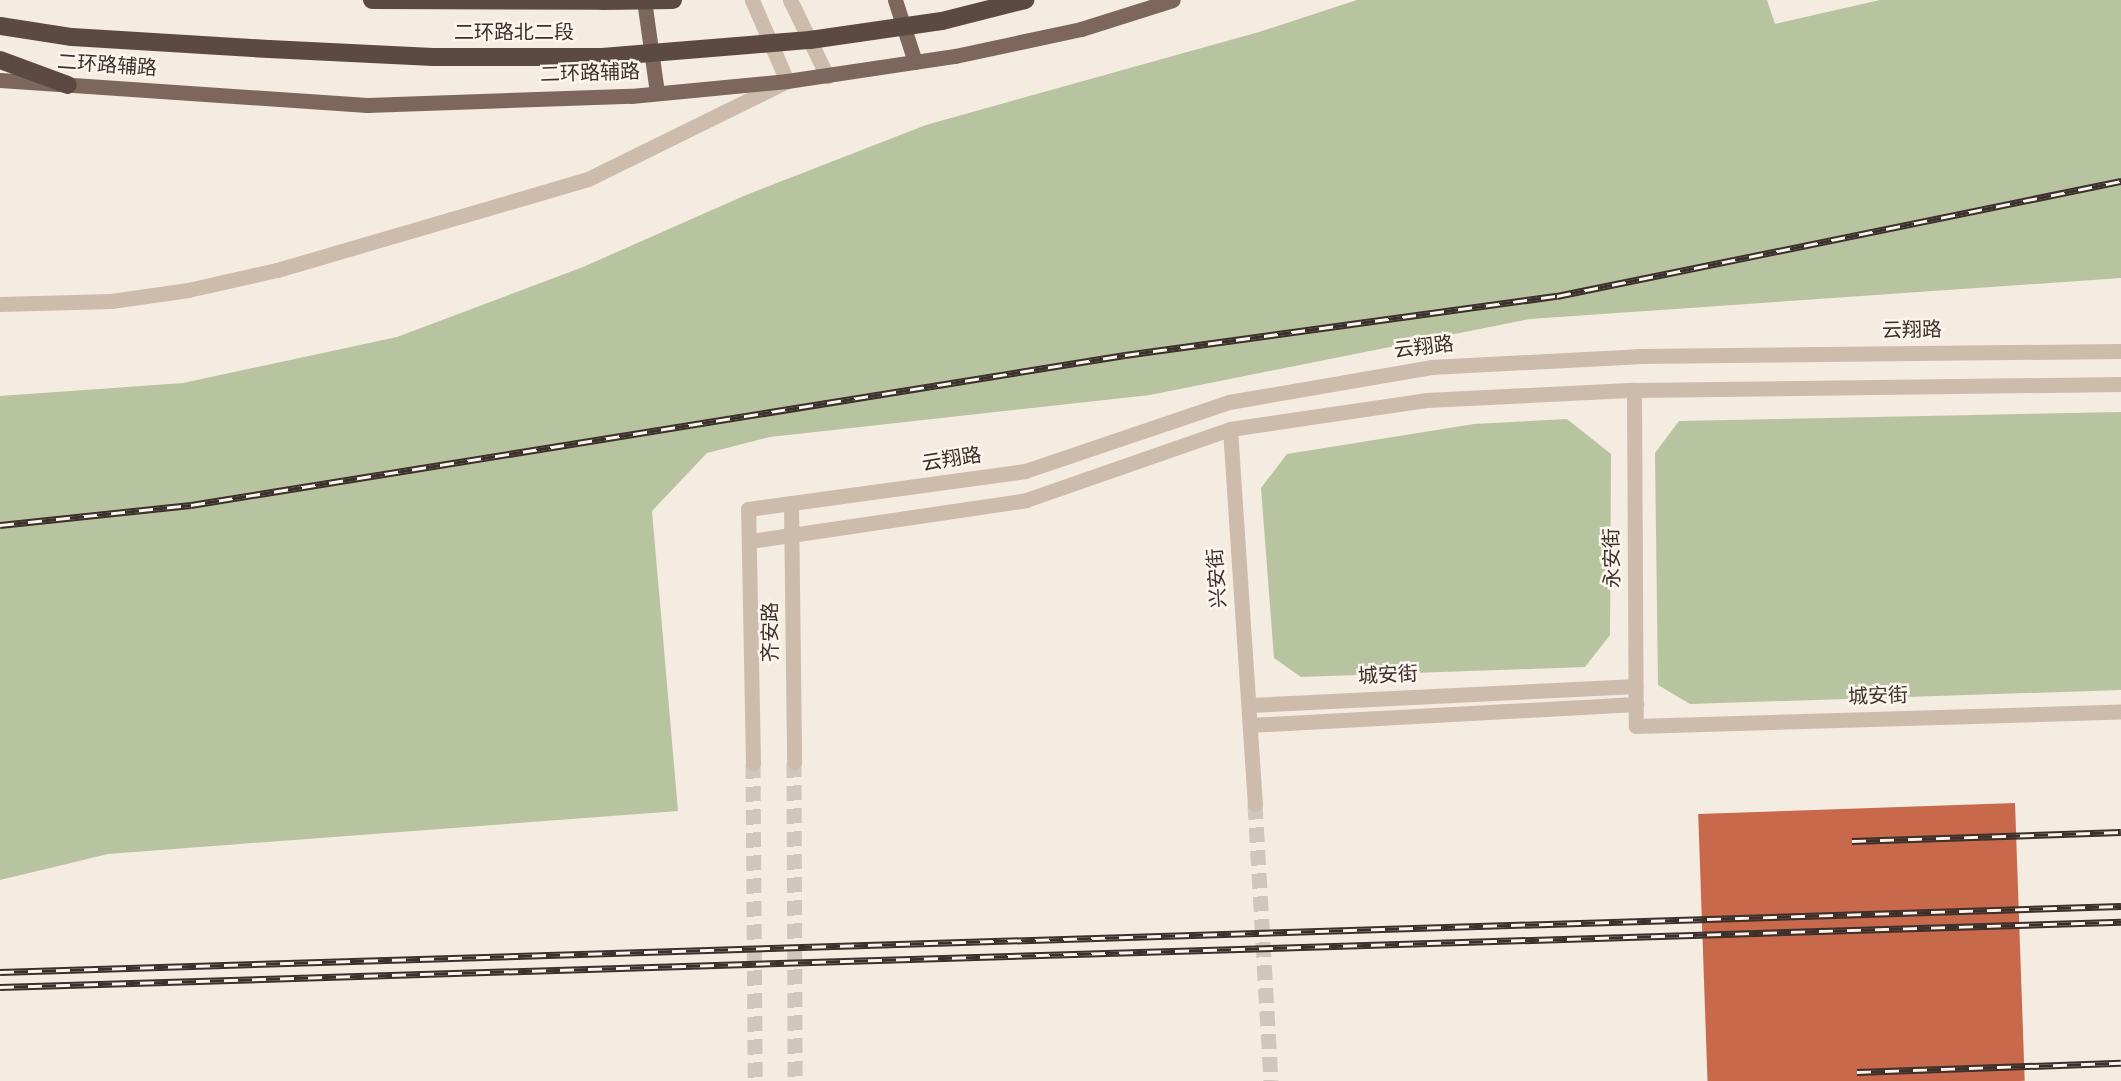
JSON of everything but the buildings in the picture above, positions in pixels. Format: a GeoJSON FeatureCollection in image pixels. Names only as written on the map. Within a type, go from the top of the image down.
{"type":"FeatureCollection","features":[{"type":"Feature","properties":{"kind":"highway","name":"二环路北二段"},"geometry":{"type":"LineString","coordinates":[[372,0],[436,2],[673,0]]}},
{"type":"Feature","properties":{"kind":"highway","name":"二环路北二段"},"geometry":{"type":"LineString","coordinates":[[0,26],[72,37],[433,57],[602,57],[810,40],[942,21],[1025,0]]}},
{"type":"Feature","properties":{"kind":"highway"},"geometry":{"type":"LineString","coordinates":[[0,60],[68,85]]}},
{"type":"Feature","properties":{"kind":"main road"},"geometry":{"type":"LineString","coordinates":[[644,0],[657,93]]}},
{"type":"Feature","properties":{"kind":"main road"},"geometry":{"type":"LineString","coordinates":[[895,0],[915,62]]}},
{"type":"Feature","properties":{"kind":"main road","name":"二环路辅路"},"geometry":{"type":"LineString","coordinates":[[0,80],[367,105],[657,93],[787,81],[915,62],[1081,29],[1173,0]]}},
{"type":"Feature","properties":{"kind":"street"},"geometry":{"type":"LineString","coordinates":[[0,304],[111,301],[188,290],[277,270],[588,179],[787,81],[752,0]]}},
{"type":"Feature","properties":{"kind":"street"},"geometry":{"type":"LineString","coordinates":[[790,0],[827,76]]}},
{"type":"Feature","properties":{"kind":"street","name":"云翔路"},"geometry":{"type":"LineString","coordinates":[[748,509],[1025,471],[1229,402],[1431,368],[1638,356],[2121,351]]}},
{"type":"Feature","properties":{"kind":"street"},"geometry":{"type":"LineString","coordinates":[[750,541],[1026,500],[1230,429],[1426,400],[1634,390],[2121,384]]}},
{"type":"Feature","properties":{"kind":"street","name":"永安街"},"geometry":{"type":"LineString","coordinates":[[1634,390],[1636,726]]}},
{"type":"Feature","properties":{"kind":"street","name":"兴安街"},"geometry":{"type":"LineString","coordinates":[[1230,429],[1255,804]]}},
{"type":"Feature","properties":{"kind":"street","name":"齐安路"},"geometry":{"type":"LineString","coordinates":[[791,503],[794,762]]}},
{"type":"Feature","properties":{"kind":"street","name":"齐安路"},"geometry":{"type":"LineString","coordinates":[[748,509],[753,762]]}},
{"type":"Feature","properties":{"kind":"street","name":"城安街"},"geometry":{"type":"LineString","coordinates":[[1249,705],[1636,686]]}},
{"type":"Feature","properties":{"kind":"street","name":"城安街"},"geometry":{"type":"LineString","coordinates":[[1250,725],[1636,704]]}},
{"type":"Feature","properties":{"kind":"street","name":"城安街"},"geometry":{"type":"LineString","coordinates":[[1636,726],[2121,712]]}},
{"type":"Feature","properties":{"kind":"green space"},"geometry":{"type":"Polygon","coordinates":[[[1357,0],[1767,0],[1775,24],[1880,0],[2121,0],[2121,278],[1530,319],[1150,395],[770,437],[707,453],[652,511],[678,811],[108,854],[0,880],[0,396],[183,383],[397,337],[583,267],[746,195],[926,125],[1259,32],[1357,0]]]}},
{"type":"Feature","properties":{"kind":"green space"},"geometry":{"type":"Polygon","coordinates":[[[2121,412],[2121,690],[1690,704],[1658,685],[1655,453],[1679,421],[2121,412]]]}},
{"type":"Feature","properties":{"kind":"green space"},"geometry":{"type":"Polygon","coordinates":[[[1567,419],[1611,454],[1610,635],[1585,667],[1301,677],[1274,658],[1261,488],[1287,454],[1474,424],[1567,419]]]}},
{"type":"Feature","properties":{"kind":"tunnel"},"geometry":{"type":"LineString","coordinates":[[794,762],[795,1081]]}},
{"type":"Feature","properties":{"kind":"tunnel"},"geometry":{"type":"LineString","coordinates":[[753,763],[755,1081]]}},
{"type":"Feature","properties":{"kind":"tunnel"},"geometry":{"type":"LineString","coordinates":[[1255,804],[1271,1081]]}},
{"type":"Feature","properties":{"kind":"railway"},"geometry":{"type":"LineString","coordinates":[[0,525],[191,505],[1125,355],[1557,296],[2121,181]]}},
{"type":"Feature","properties":{"kind":"railway"},"geometry":{"type":"LineString","coordinates":[[1852,841],[2121,832]]}},
{"type":"Feature","properties":{"kind":"railway"},"geometry":{"type":"LineString","coordinates":[[0,972],[2121,906]]}},
{"type":"Feature","properties":{"kind":"railway"},"geometry":{"type":"LineString","coordinates":[[0,987],[2121,922]]}},
{"type":"Feature","properties":{"kind":"railway"},"geometry":{"type":"LineString","coordinates":[[1857,1072],[2121,1063]]}}]}
